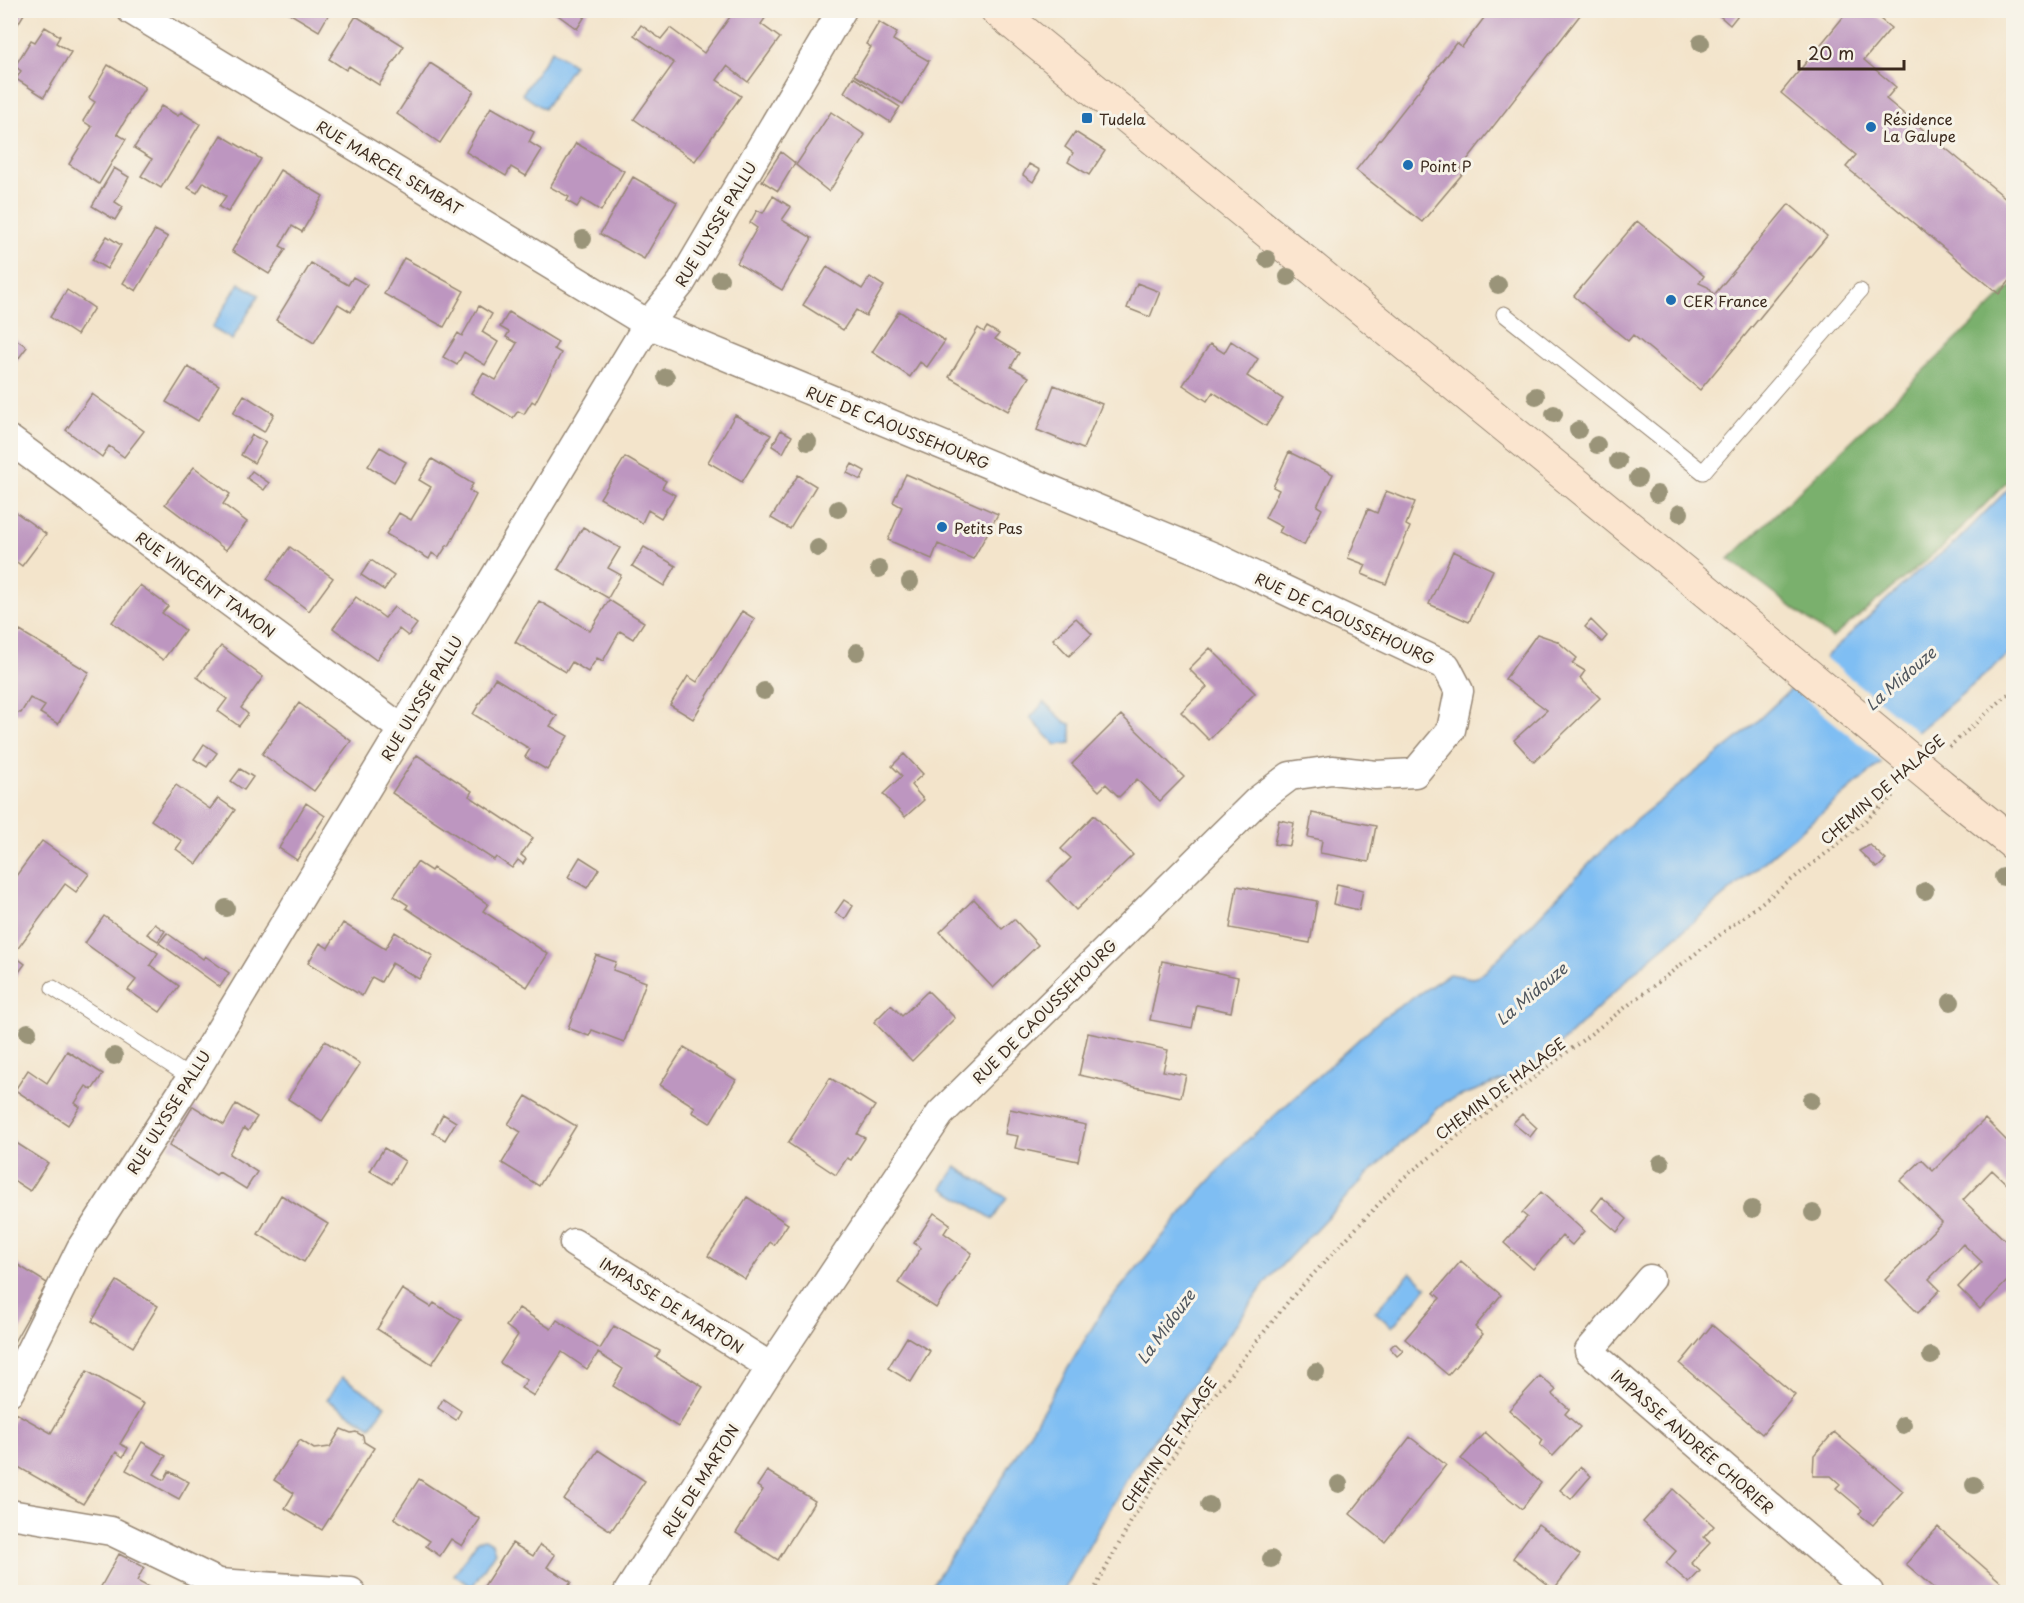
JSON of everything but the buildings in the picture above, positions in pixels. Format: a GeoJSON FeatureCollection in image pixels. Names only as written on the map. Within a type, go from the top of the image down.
{"type":"FeatureCollection","features":[{"type":"Feature","properties":{"kind":"main road"},"geometry":{"type":"LineString","coordinates":[[997,10],[1696,584],[1940,768],[2013,844]]}},
{"type":"Feature","properties":{"kind":"street","name":"RUE MARCEL SEMBAT"},"geometry":{"type":"LineString","coordinates":[[131,10],[648,324]]}},
{"type":"Feature","properties":{"kind":"street","name":"RUE ULYSSE PALLU"},"geometry":{"type":"LineString","coordinates":[[10,1391],[81,1248],[191,1078],[648,324],[681,283],[842,10]]}},
{"type":"Feature","properties":{"kind":"street","name":"RUE DE CAOUSSEHOURG"},"geometry":{"type":"LineString","coordinates":[[648,324],[1219,559],[1446,666],[1459,691],[1451,730],[1414,773],[1376,775],[1332,770],[1290,776],[1257,801],[940,1114],[771,1367]]}},
{"type":"Feature","properties":{"kind":"street","name":"RUE VINCENT TAMON"},"geometry":{"type":"LineString","coordinates":[[10,440],[402,729]]}},
{"type":"Feature","properties":{"kind":"street","name":"IMPASSE DE MARTON"},"geometry":{"type":"LineString","coordinates":[[574,1243],[771,1367]]}},
{"type":"Feature","properties":{"kind":"street","name":"IMPASSE ANDRÉE CHORIER"},"geometry":{"type":"LineString","coordinates":[[1650,1279],[1589,1351],[1869,1593]]}},
{"type":"Feature","properties":{"kind":"street","name":"RUE DE MARTON"},"geometry":{"type":"LineString","coordinates":[[628,1593],[771,1367]]}},
{"type":"Feature","properties":{"kind":"street"},"geometry":{"type":"LineString","coordinates":[[10,1514],[111,1531],[219,1583],[351,1593]]}},
{"type":"Feature","properties":{"kind":"lane"},"geometry":{"type":"LineString","coordinates":[[1504,314],[1703,472],[1860,291]]}},
{"type":"Feature","properties":{"kind":"lane"},"geometry":{"type":"LineString","coordinates":[[53,988],[191,1078]]}},
{"type":"Feature","properties":{"kind":"path","name":"CHEMIN DE HALAGE"},"geometry":{"type":"LineString","coordinates":[[1940,768],[2013,689]]}},
{"type":"Feature","properties":{"kind":"path","name":"CHEMIN DE HALAGE"},"geometry":{"type":"LineString","coordinates":[[1093,1593],[1133,1518],[1204,1408],[1291,1298],[1403,1178],[1837,845],[1899,791]]}},
{"type":"Feature","properties":{"kind":"green space"},"geometry":{"type":"Polygon","coordinates":[[[2013,285],[2013,476],[1950,540],[1832,638],[1729,559],[2013,285]]]}},
{"type":"Feature","properties":{"kind":"water"},"geometry":{"type":"Polygon","coordinates":[[[552,50],[574,65],[544,109],[522,94],[552,50]]]}},
{"type":"Feature","properties":{"kind":"water"},"geometry":{"type":"Polygon","coordinates":[[[239,283],[259,295],[232,340],[212,328],[239,283]]]}},
{"type":"Feature","properties":{"kind":"water","name":"La Midouze"},"geometry":{"type":"Polygon","coordinates":[[[2013,484],[2013,651],[1639,968],[1550,1054],[1522,1073],[1445,1102],[1365,1177],[1266,1282],[1131,1472],[1063,1592],[927,1592],[997,1487],[1104,1308],[1190,1203],[1240,1147],[1382,1018],[1449,974],[1472,978],[1485,972],[1616,836],[1744,733],[1913,575],[1956,542],[2013,484]]]}},
{"type":"Feature","properties":{"kind":"water"},"geometry":{"type":"Polygon","coordinates":[[[1044,702],[1065,722],[1071,724],[1071,743],[1056,745],[1030,718],[1044,702]]]}},
{"type":"Feature","properties":{"kind":"water"},"geometry":{"type":"Polygon","coordinates":[[[956,1167],[1007,1198],[993,1219],[942,1188],[956,1167]]]}},
{"type":"Feature","properties":{"kind":"water"},"geometry":{"type":"Polygon","coordinates":[[[1411,1272],[1427,1287],[1392,1327],[1375,1312],[1411,1272]]]}},
{"type":"Feature","properties":{"kind":"water"},"geometry":{"type":"Polygon","coordinates":[[[342,1377],[385,1405],[371,1427],[327,1400],[342,1377]]]}},
{"type":"Feature","properties":{"kind":"water"},"geometry":{"type":"Polygon","coordinates":[[[485,1539],[492,1543],[495,1552],[472,1587],[454,1575],[478,1540],[485,1539]]]}},
{"type":"Feature","properties":{"kind":"pier"},"geometry":{"type":"Polygon","coordinates":[[[1823,656],[1920,734],[1884,764],[1790,686],[1823,656]]]}},
{"type":"Feature","properties":{"kind":"place","name":"Tudela"},"geometry":{"type":"Point","coordinates":[1087,118]}},
{"type":"Feature","properties":{"kind":"place","name":"Résidence La Galupe"},"geometry":{"type":"Point","coordinates":[1871,127]}},
{"type":"Feature","properties":{"kind":"place","name":"Point P"},"geometry":{"type":"Point","coordinates":[1408,165]}},
{"type":"Feature","properties":{"kind":"place","name":"CER France"},"geometry":{"type":"Point","coordinates":[1671,300]}},
{"type":"Feature","properties":{"kind":"place","name":"Petits Pas"},"geometry":{"type":"Point","coordinates":[942,527]}}]}
